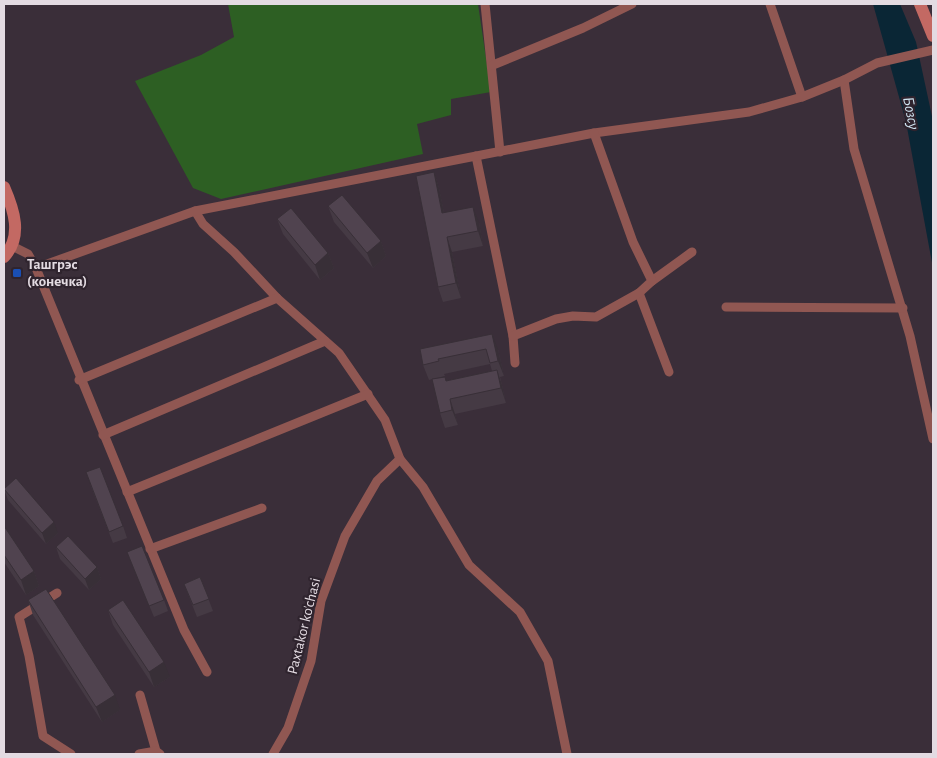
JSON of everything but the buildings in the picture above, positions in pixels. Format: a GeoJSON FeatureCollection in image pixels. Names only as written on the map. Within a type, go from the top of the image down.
{"type":"FeatureCollection","features":[{"type":"Feature","properties":{"kind":"main road"},"geometry":{"type":"LineString","coordinates":[[920,4],[933,37]]}},
{"type":"Feature","properties":{"kind":"main road"},"geometry":{"type":"LineString","coordinates":[[4,187],[16,225],[12,246],[4,257]]}},
{"type":"Feature","properties":{"kind":"street"},"geometry":{"type":"LineString","coordinates":[[486,4],[500,152]]}},
{"type":"Feature","properties":{"kind":"street"},"geometry":{"type":"LineString","coordinates":[[493,65],[583,28],[632,4]]}},
{"type":"Feature","properties":{"kind":"street"},"geometry":{"type":"LineString","coordinates":[[770,4],[802,97]]}},
{"type":"Feature","properties":{"kind":"street"},"geometry":{"type":"LineString","coordinates":[[36,268],[195,211],[594,133],[749,112],[802,97],[844,80],[878,63],[933,50]]}},
{"type":"Feature","properties":{"kind":"street"},"geometry":{"type":"LineString","coordinates":[[844,80],[854,149],[903,308],[933,439]]}},
{"type":"Feature","properties":{"kind":"street"},"geometry":{"type":"LineString","coordinates":[[594,133],[633,242],[652,281]]}},
{"type":"Feature","properties":{"kind":"street"},"geometry":{"type":"LineString","coordinates":[[476,156],[513,336],[515,363]]}},
{"type":"Feature","properties":{"kind":"street"},"geometry":{"type":"LineString","coordinates":[[195,211],[203,224],[234,252],[277,298],[339,353],[385,420],[400,459],[423,487],[469,565],[520,612],[548,661],[567,754]]}},
{"type":"Feature","properties":{"kind":"street"},"geometry":{"type":"LineString","coordinates":[[12,246],[28,254],[36,268],[79,380],[184,630],[207,672]]}},
{"type":"Feature","properties":{"kind":"street"},"geometry":{"type":"LineString","coordinates":[[513,336],[556,319],[573,316],[596,317],[639,293],[652,281],[692,252]]}},
{"type":"Feature","properties":{"kind":"street"},"geometry":{"type":"LineString","coordinates":[[639,293],[669,372]]}},
{"type":"Feature","properties":{"kind":"street"},"geometry":{"type":"LineString","coordinates":[[79,380],[277,298]]}},
{"type":"Feature","properties":{"kind":"street"},"geometry":{"type":"LineString","coordinates":[[726,307],[903,308]]}},
{"type":"Feature","properties":{"kind":"street"},"geometry":{"type":"LineString","coordinates":[[103,435],[325,341]]}},
{"type":"Feature","properties":{"kind":"street"},"geometry":{"type":"LineString","coordinates":[[126,492],[368,394]]}},
{"type":"Feature","properties":{"kind":"street","name":"Paxtakor ko'chasi"},"geometry":{"type":"LineString","coordinates":[[273,754],[288,728],[311,661],[321,601],[345,536],[377,481],[400,459]]}},
{"type":"Feature","properties":{"kind":"street"},"geometry":{"type":"LineString","coordinates":[[150,549],[262,508]]}},
{"type":"Feature","properties":{"kind":"street"},"geometry":{"type":"LineString","coordinates":[[57,593],[19,617],[29,656],[43,736],[71,754]]}},
{"type":"Feature","properties":{"kind":"street"},"geometry":{"type":"LineString","coordinates":[[139,754],[158,752],[140,695]]}},
{"type":"Feature","properties":{"kind":"green space"},"geometry":{"type":"Polygon","coordinates":[[[228,4],[478,4],[491,92],[451,99],[451,115],[417,124],[423,154],[221,199],[193,188],[135,81],[201,55],[234,37],[228,4]]]}},
{"type":"Feature","properties":{"kind":"water","name":"Бозсу"},"geometry":{"type":"Polygon","coordinates":[[[873,4],[900,4],[916,42],[933,121],[933,268],[906,122],[873,4]]]}},
{"type":"Feature","properties":{"kind":"place","name":"Ташгрэс (конечка)"},"geometry":{"type":"Point","coordinates":[17,273]}}]}
